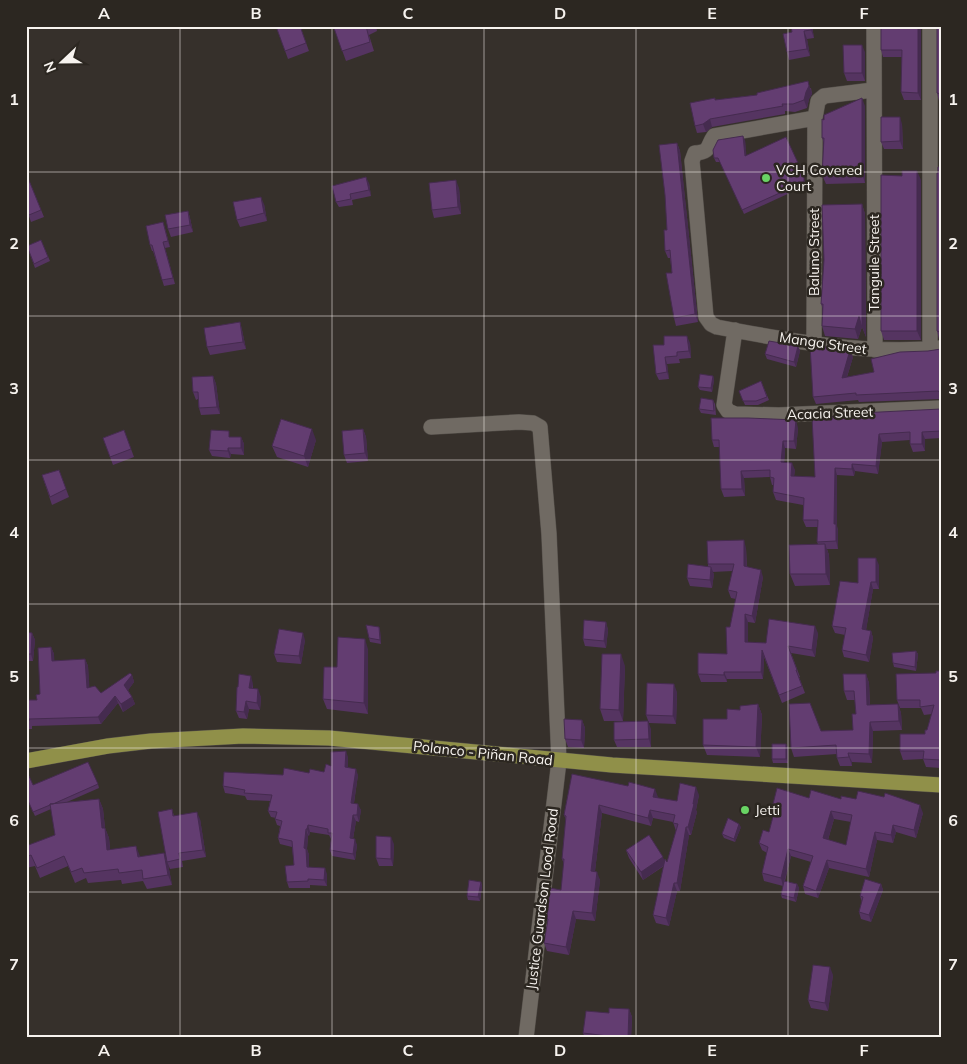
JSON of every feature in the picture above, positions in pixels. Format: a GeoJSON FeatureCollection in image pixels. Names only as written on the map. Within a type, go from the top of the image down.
{"type":"FeatureCollection","features":[{"type":"Feature","properties":{"kind":"main road","name":"Polanco - Piñan Road"},"geometry":{"type":"LineString","coordinates":[[26,760],[151,741],[243,736],[329,738],[558,761],[730,773],[941,784]]}},
{"type":"Feature","properties":{"kind":"street","name":"Tanguile Street"},"geometry":{"type":"LineString","coordinates":[[874,26],[875,350]]}},
{"type":"Feature","properties":{"kind":"street"},"geometry":{"type":"LineString","coordinates":[[930,26],[936,348]]}},
{"type":"Feature","properties":{"kind":"street","name":"Baluno Street"},"geometry":{"type":"LineString","coordinates":[[814,343],[815,118],[818,101],[824,96],[873,90]]}},
{"type":"Feature","properties":{"kind":"street","name":"Manga Street"},"geometry":{"type":"LineString","coordinates":[[815,118],[714,136],[709,147],[704,152],[695,153],[692,161],[706,317],[716,326],[814,343],[875,350],[936,348]]}},
{"type":"Feature","properties":{"kind":"street","name":"Acacia Street"},"geometry":{"type":"LineString","coordinates":[[734,330],[724,405],[728,411],[735,414],[779,415],[941,408]]}},
{"type":"Feature","properties":{"kind":"street","name":"Justice Guardson Lood Road"},"geometry":{"type":"LineString","coordinates":[[432,427],[519,422],[533,422],[540,427],[549,534],[558,761],[526,1038]]}},
{"type":"Feature","properties":{"kind":"building"},"geometry":{"type":"Polygon","coordinates":[[[286,26],[300,26],[306,43],[285,51],[277,29],[286,26]]]}},
{"type":"Feature","properties":{"kind":"building"},"geometry":{"type":"Polygon","coordinates":[[[338,26],[366,26],[370,42],[342,51],[334,28],[338,26]]]}},
{"type":"Feature","properties":{"kind":"building"},"geometry":{"type":"Polygon","coordinates":[[[791,26],[810,26],[811,30],[804,31],[807,49],[787,52],[783,34],[792,32],[791,26]]]}},
{"type":"Feature","properties":{"kind":"building"},"geometry":{"type":"Polygon","coordinates":[[[881,26],[918,26],[918,93],[901,92],[902,50],[881,50],[881,26]]]}},
{"type":"Feature","properties":{"kind":"building"},"geometry":{"type":"Polygon","coordinates":[[[937,26],[941,26],[941,94],[937,93],[937,26]]]}},
{"type":"Feature","properties":{"kind":"building"},"geometry":{"type":"Polygon","coordinates":[[[843,45],[862,45],[862,73],[844,73],[843,45]]]}},
{"type":"Feature","properties":{"kind":"building"},"geometry":{"type":"Polygon","coordinates":[[[808,81],[809,86],[804,100],[793,104],[782,104],[783,106],[710,119],[703,124],[695,126],[690,103],[715,98],[715,100],[757,95],[757,93],[808,81]]]}},
{"type":"Feature","properties":{"kind":"building"},"geometry":{"type":"Polygon","coordinates":[[[862,98],[862,174],[822,175],[824,138],[822,138],[822,119],[824,120],[824,115],[862,98]]]}},
{"type":"Feature","properties":{"kind":"building"},"geometry":{"type":"Polygon","coordinates":[[[881,117],[900,117],[900,141],[881,142],[881,117]]]}},
{"type":"Feature","properties":{"kind":"building","name":"VCH Covered Court"},"geometry":{"type":"Polygon","coordinates":[[[743,136],[745,156],[786,137],[804,176],[804,182],[742,210],[718,158],[714,158],[713,150],[718,140],[743,136]]]}},
{"type":"Feature","properties":{"kind":"building"},"geometry":{"type":"Polygon","coordinates":[[[677,143],[695,314],[674,318],[666,273],[672,273],[670,250],[665,251],[664,230],[667,230],[659,145],[677,143]]]}},
{"type":"Feature","properties":{"kind":"building"},"geometry":{"type":"Polygon","coordinates":[[[938,167],[941,167],[941,332],[937,331],[938,167]]]}},
{"type":"Feature","properties":{"kind":"building"},"geometry":{"type":"Polygon","coordinates":[[[902,171],[917,171],[917,331],[881,331],[881,175],[902,176],[902,171]]]}},
{"type":"Feature","properties":{"kind":"building"},"geometry":{"type":"Polygon","coordinates":[[[26,173],[41,210],[29,215],[26,208],[26,173]]]}},
{"type":"Feature","properties":{"kind":"building"},"geometry":{"type":"Polygon","coordinates":[[[366,177],[369,190],[350,194],[351,199],[336,202],[332,186],[366,177]]]}},
{"type":"Feature","properties":{"kind":"building"},"geometry":{"type":"Polygon","coordinates":[[[456,180],[458,207],[432,210],[429,183],[456,180]]]}},
{"type":"Feature","properties":{"kind":"building"},"geometry":{"type":"Polygon","coordinates":[[[261,197],[264,213],[237,220],[233,202],[261,197]]]}},
{"type":"Feature","properties":{"kind":"building"},"geometry":{"type":"Polygon","coordinates":[[[862,204],[862,328],[859,316],[855,329],[822,326],[823,304],[821,304],[824,260],[822,205],[862,204]]]}},
{"type":"Feature","properties":{"kind":"building"},"geometry":{"type":"Polygon","coordinates":[[[188,211],[190,225],[168,229],[165,215],[188,211]]]}},
{"type":"Feature","properties":{"kind":"building"},"geometry":{"type":"Polygon","coordinates":[[[163,222],[168,241],[163,242],[173,278],[162,280],[152,245],[150,245],[146,226],[163,222]]]}},
{"type":"Feature","properties":{"kind":"building"},"geometry":{"type":"Polygon","coordinates":[[[41,240],[48,257],[34,264],[27,246],[41,240]]]}},
{"type":"Feature","properties":{"kind":"building"},"geometry":{"type":"Polygon","coordinates":[[[240,322],[243,342],[207,347],[204,328],[240,322]]]}},
{"type":"Feature","properties":{"kind":"building"},"geometry":{"type":"Polygon","coordinates":[[[664,336],[687,336],[689,351],[677,352],[677,356],[665,357],[667,372],[656,374],[653,345],[664,345],[664,336]]]}},
{"type":"Feature","properties":{"kind":"building"},"geometry":{"type":"Polygon","coordinates":[[[769,341],[798,346],[794,362],[765,354],[769,341]]]}},
{"type":"Feature","properties":{"kind":"building"},"geometry":{"type":"Polygon","coordinates":[[[810,345],[850,350],[842,378],[874,372],[871,359],[900,352],[941,349],[941,393],[938,391],[856,395],[856,393],[813,397],[810,345]]]}},
{"type":"Feature","properties":{"kind":"building"},"geometry":{"type":"Polygon","coordinates":[[[700,374],[713,376],[711,388],[698,387],[700,374]]]}},
{"type":"Feature","properties":{"kind":"building"},"geometry":{"type":"Polygon","coordinates":[[[213,376],[217,407],[199,408],[198,392],[193,392],[192,377],[213,376]]]}},
{"type":"Feature","properties":{"kind":"building"},"geometry":{"type":"Polygon","coordinates":[[[761,381],[767,397],[756,401],[743,401],[739,391],[761,381]]]}},
{"type":"Feature","properties":{"kind":"building"},"geometry":{"type":"Polygon","coordinates":[[[701,398],[713,400],[714,411],[699,409],[701,398]]]}},
{"type":"Feature","properties":{"kind":"building"},"geometry":{"type":"Polygon","coordinates":[[[941,409],[941,431],[922,432],[922,444],[910,444],[910,432],[879,434],[876,466],[852,464],[852,469],[835,468],[834,524],[836,524],[836,541],[817,542],[818,520],[803,520],[804,498],[773,492],[774,478],[770,477],[770,470],[741,471],[742,489],[721,489],[719,440],[712,440],[711,418],[796,420],[794,441],[783,441],[781,462],[792,463],[791,476],[815,477],[812,417],[815,417],[815,415],[861,419],[860,413],[941,409]]]}},
{"type":"Feature","properties":{"kind":"building"},"geometry":{"type":"Polygon","coordinates":[[[281,419],[312,429],[304,456],[272,446],[281,419]]]}},
{"type":"Feature","properties":{"kind":"building"},"geometry":{"type":"Polygon","coordinates":[[[363,429],[365,453],[344,455],[342,431],[363,429]]]}},
{"type":"Feature","properties":{"kind":"building"},"geometry":{"type":"Polygon","coordinates":[[[124,430],[131,449],[110,457],[103,438],[124,430]]]}},
{"type":"Feature","properties":{"kind":"building"},"geometry":{"type":"Polygon","coordinates":[[[211,430],[229,431],[229,437],[241,437],[241,448],[228,448],[228,451],[209,450],[211,430]]]}},
{"type":"Feature","properties":{"kind":"building"},"geometry":{"type":"Polygon","coordinates":[[[59,470],[66,489],[50,497],[42,475],[59,470]]]}},
{"type":"Feature","properties":{"kind":"building"},"geometry":{"type":"Polygon","coordinates":[[[744,540],[744,566],[761,570],[752,616],[745,614],[745,642],[766,643],[769,619],[815,626],[812,650],[788,646],[802,686],[779,695],[762,650],[761,672],[724,672],[724,675],[698,674],[698,653],[727,654],[726,627],[730,627],[737,592],[728,590],[734,564],[708,564],[707,541],[744,540]]]}},
{"type":"Feature","properties":{"kind":"building"},"geometry":{"type":"Polygon","coordinates":[[[825,544],[826,574],[790,574],[789,545],[825,544]]]}},
{"type":"Feature","properties":{"kind":"building"},"geometry":{"type":"Polygon","coordinates":[[[858,558],[876,558],[876,582],[871,582],[862,629],[871,631],[866,655],[842,650],[846,628],[832,626],[840,581],[858,583],[858,558]]]}},
{"type":"Feature","properties":{"kind":"building"},"geometry":{"type":"Polygon","coordinates":[[[688,564],[711,567],[710,580],[687,578],[688,564]]]}},
{"type":"Feature","properties":{"kind":"building"},"geometry":{"type":"Polygon","coordinates":[[[584,620],[606,622],[604,641],[583,639],[584,620]]]}},
{"type":"Feature","properties":{"kind":"building"},"geometry":{"type":"Polygon","coordinates":[[[366,625],[379,627],[380,640],[369,638],[366,625]]]}},
{"type":"Feature","properties":{"kind":"building"},"geometry":{"type":"Polygon","coordinates":[[[279,629],[303,633],[299,656],[274,654],[279,629]]]}},
{"type":"Feature","properties":{"kind":"building"},"geometry":{"type":"Polygon","coordinates":[[[26,632],[32,633],[31,654],[26,654],[26,632]]]}},
{"type":"Feature","properties":{"kind":"building"},"geometry":{"type":"Polygon","coordinates":[[[338,637],[365,639],[364,703],[323,699],[324,667],[337,667],[338,637]]]}},
{"type":"Feature","properties":{"kind":"building"},"geometry":{"type":"Polygon","coordinates":[[[51,647],[52,661],[85,659],[87,688],[95,686],[101,693],[130,673],[132,675],[124,685],[132,697],[121,704],[115,696],[98,717],[29,719],[29,721],[26,721],[26,700],[37,700],[36,695],[40,694],[38,648],[51,647]]]}},
{"type":"Feature","properties":{"kind":"building"},"geometry":{"type":"Polygon","coordinates":[[[916,651],[915,667],[893,663],[892,653],[916,651]]]}},
{"type":"Feature","properties":{"kind":"building"},"geometry":{"type":"Polygon","coordinates":[[[602,654],[621,654],[619,710],[600,709],[602,654]]]}},
{"type":"Feature","properties":{"kind":"building"},"geometry":{"type":"Polygon","coordinates":[[[936,671],[941,671],[941,760],[923,759],[924,751],[900,751],[900,734],[925,734],[934,705],[920,707],[920,700],[897,700],[896,674],[936,673],[936,671]]]}},
{"type":"Feature","properties":{"kind":"building"},"geometry":{"type":"Polygon","coordinates":[[[239,674],[251,676],[249,688],[258,689],[257,703],[246,701],[244,712],[236,711],[239,674]]]}},
{"type":"Feature","properties":{"kind":"building"},"geometry":{"type":"Polygon","coordinates":[[[843,674],[866,674],[867,705],[898,704],[899,721],[870,722],[869,754],[848,753],[849,757],[837,758],[836,745],[791,748],[789,704],[810,703],[821,731],[853,730],[852,714],[856,714],[854,691],[844,691],[843,674]]]}},
{"type":"Feature","properties":{"kind":"building"},"geometry":{"type":"Polygon","coordinates":[[[647,683],[674,684],[673,716],[646,715],[647,683]]]}},
{"type":"Feature","properties":{"kind":"building"},"geometry":{"type":"Polygon","coordinates":[[[758,704],[756,747],[703,745],[703,719],[727,719],[727,709],[740,710],[740,706],[758,704]]]}},
{"type":"Feature","properties":{"kind":"building"},"geometry":{"type":"Polygon","coordinates":[[[564,719],[582,720],[581,740],[565,739],[564,719]]]}},
{"type":"Feature","properties":{"kind":"building"},"geometry":{"type":"Polygon","coordinates":[[[648,721],[649,739],[614,740],[614,722],[648,721]]]}},
{"type":"Feature","properties":{"kind":"building"},"geometry":{"type":"Polygon","coordinates":[[[772,744],[786,744],[786,759],[772,759],[772,744]]]}},
{"type":"Feature","properties":{"kind":"building"},"geometry":{"type":"Polygon","coordinates":[[[346,751],[345,767],[356,769],[351,803],[358,804],[357,815],[353,815],[350,838],[355,839],[353,854],[330,850],[332,833],[328,833],[328,829],[308,825],[304,848],[306,849],[307,867],[325,868],[324,880],[308,879],[308,881],[287,882],[285,866],[294,865],[292,841],[278,838],[282,821],[275,819],[277,812],[268,811],[272,795],[244,793],[245,790],[223,786],[224,772],[283,775],[284,768],[309,773],[310,769],[324,772],[326,764],[331,766],[331,752],[346,751]]]}},
{"type":"Feature","properties":{"kind":"building"},"geometry":{"type":"Polygon","coordinates":[[[88,762],[98,784],[33,812],[26,796],[26,778],[29,776],[33,785],[88,762]]]}},
{"type":"Feature","properties":{"kind":"building"},"geometry":{"type":"Polygon","coordinates":[[[572,774],[628,786],[629,782],[655,789],[653,797],[677,801],[680,783],[696,787],[694,804],[688,827],[686,827],[677,883],[674,883],[666,918],[653,915],[665,859],[667,862],[678,824],[673,823],[675,815],[650,810],[648,818],[599,805],[591,871],[597,872],[592,913],[573,911],[566,947],[544,943],[550,888],[561,890],[566,816],[564,815],[572,774]]]}},
{"type":"Feature","properties":{"kind":"building"},"geometry":{"type":"Polygon","coordinates":[[[777,788],[809,798],[811,790],[841,799],[841,796],[856,799],[858,791],[884,797],[885,793],[920,805],[914,830],[893,825],[891,835],[875,832],[866,869],[827,860],[816,891],[803,886],[813,856],[788,849],[781,878],[762,873],[768,847],[759,843],[763,830],[769,832],[776,805],[773,804],[777,788]],[[831,811],[823,838],[846,845],[852,815],[831,811]]]}},
{"type":"Feature","properties":{"kind":"building"},"geometry":{"type":"Polygon","coordinates":[[[99,799],[102,828],[105,828],[107,850],[136,846],[138,857],[164,853],[168,875],[143,879],[142,870],[119,873],[118,869],[84,873],[82,868],[71,872],[64,856],[37,868],[31,855],[26,857],[26,846],[55,835],[50,804],[99,799]]]}},
{"type":"Feature","properties":{"kind":"building"},"geometry":{"type":"Polygon","coordinates":[[[172,809],[173,816],[197,812],[203,850],[179,853],[180,859],[167,862],[158,812],[172,809]]]}},
{"type":"Feature","properties":{"kind":"building"},"geometry":{"type":"Polygon","coordinates":[[[728,818],[739,824],[734,839],[722,834],[728,818]]]}},
{"type":"Feature","properties":{"kind":"building"},"geometry":{"type":"Polygon","coordinates":[[[649,835],[663,857],[641,872],[626,850],[649,835]]]}},
{"type":"Feature","properties":{"kind":"building"},"geometry":{"type":"Polygon","coordinates":[[[376,836],[391,837],[391,859],[376,858],[376,836]]]}},
{"type":"Feature","properties":{"kind":"building"},"geometry":{"type":"Polygon","coordinates":[[[865,879],[881,884],[869,915],[859,912],[863,897],[860,896],[865,879]]]}},
{"type":"Feature","properties":{"kind":"building"},"geometry":{"type":"Polygon","coordinates":[[[469,880],[481,882],[478,897],[467,896],[469,880]]]}},
{"type":"Feature","properties":{"kind":"building"},"geometry":{"type":"Polygon","coordinates":[[[784,881],[797,884],[794,898],[781,895],[784,881]]]}},
{"type":"Feature","properties":{"kind":"building"},"geometry":{"type":"Polygon","coordinates":[[[813,965],[830,967],[825,1003],[808,1000],[813,965]]]}},
{"type":"Feature","properties":{"kind":"building"},"geometry":{"type":"Polygon","coordinates":[[[609,1008],[629,1009],[628,1038],[608,1038],[608,1036],[583,1033],[586,1011],[609,1013],[609,1008]]]}},
{"type":"Feature","properties":{"kind":"place","name":"VCH Covered Court"},"geometry":{"type":"Point","coordinates":[766,178]}},
{"type":"Feature","properties":{"kind":"place","name":"Jetti"},"geometry":{"type":"Point","coordinates":[745,810]}}]}
